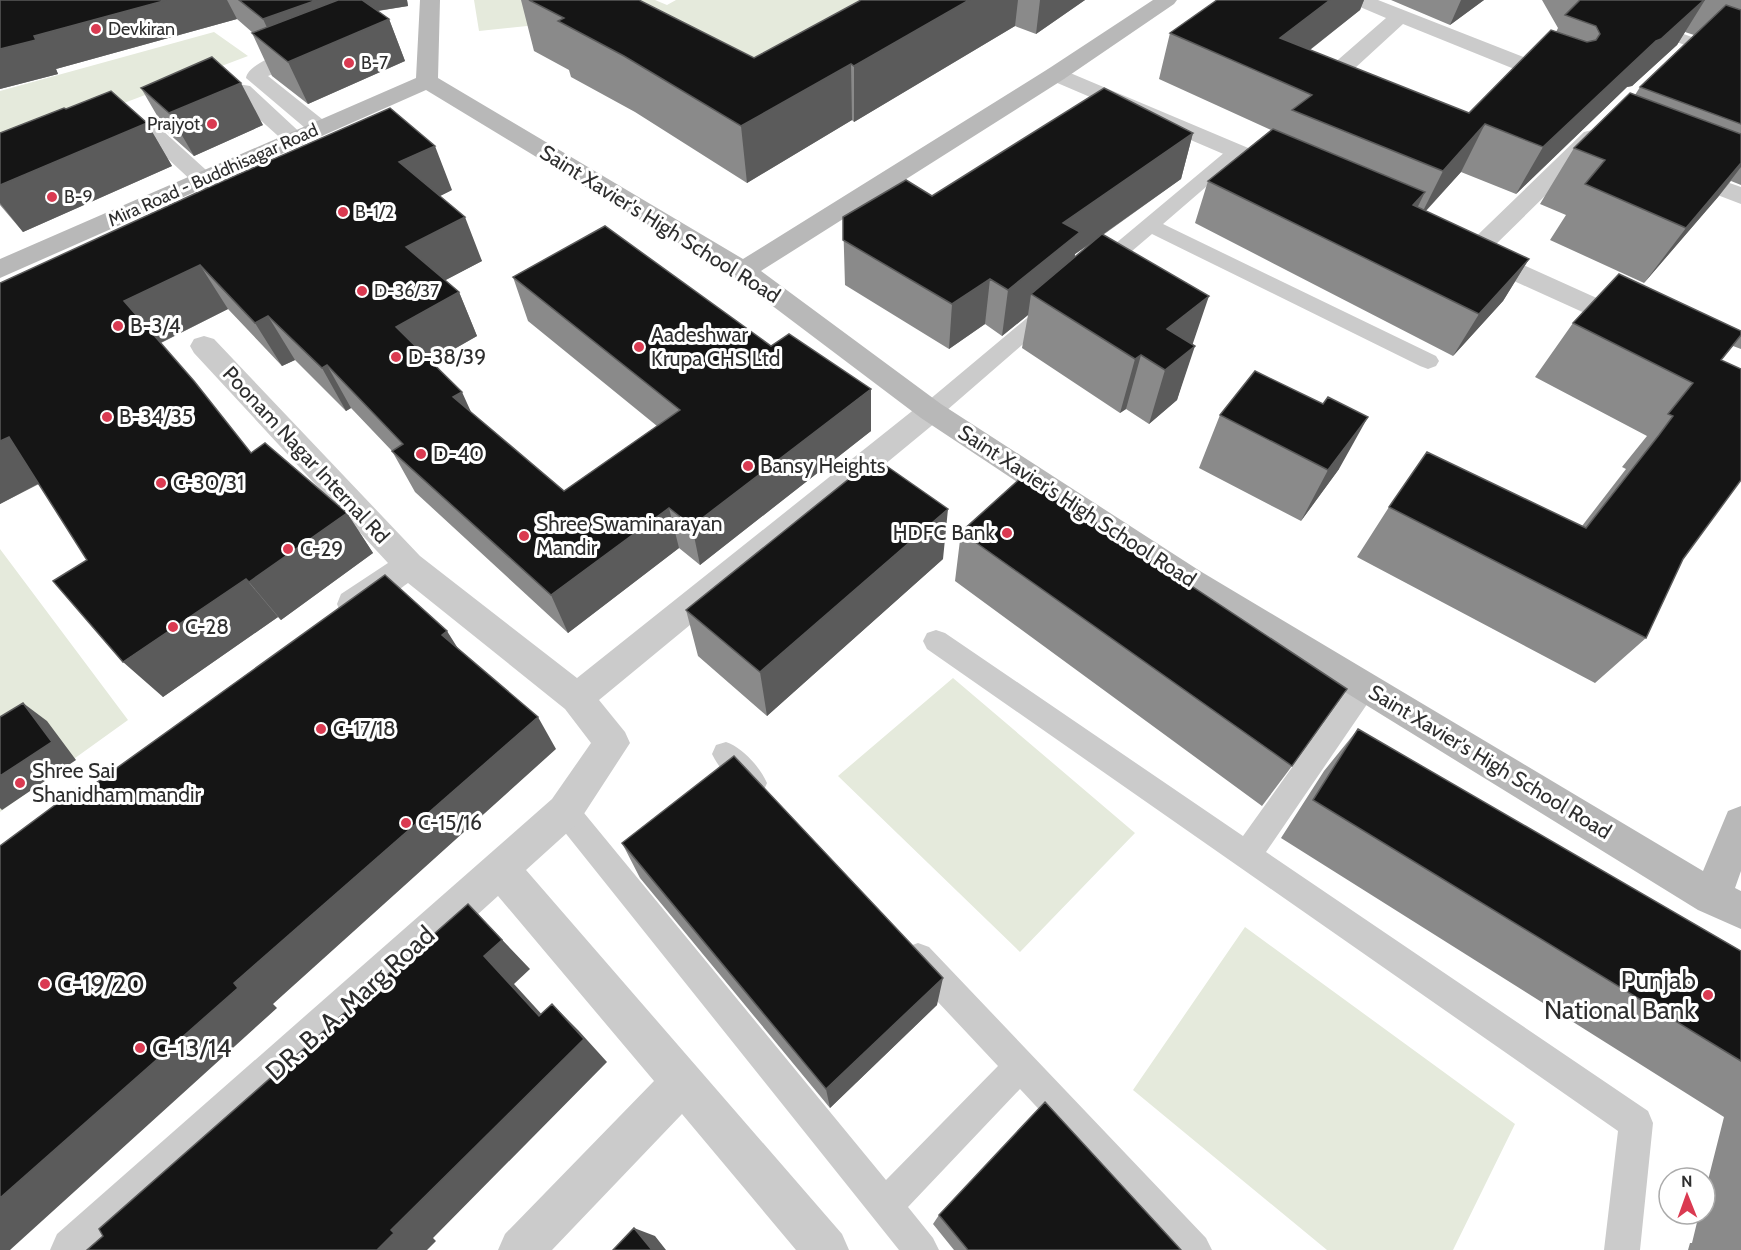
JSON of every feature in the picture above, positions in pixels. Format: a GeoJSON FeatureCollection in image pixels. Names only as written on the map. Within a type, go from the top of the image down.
{"type":"FeatureCollection","features":[{"type":"Feature","properties":{"kind":"street"},"geometry":{"type":"LineString","coordinates":[[427,81],[430,0]]}},
{"type":"Feature","properties":{"kind":"street"},"geometry":{"type":"LineString","coordinates":[[743,271],[1056,74],[1167,0]]}},
{"type":"Feature","properties":{"kind":"street"},"geometry":{"type":"LineString","coordinates":[[1360,0],[1561,80]]}},
{"type":"Feature","properties":{"kind":"street"},"geometry":{"type":"LineString","coordinates":[[1338,100],[1316,91],[1400,16]]}},
{"type":"Feature","properties":{"kind":"street"},"geometry":{"type":"LineString","coordinates":[[319,128],[257,78],[257,74],[261,70],[325,45]]}},
{"type":"Feature","properties":{"kind":"street"},"geometry":{"type":"LineString","coordinates":[[1502,81],[1518,63]]}},
{"type":"Feature","properties":{"kind":"street"},"geometry":{"type":"LineString","coordinates":[[1056,74],[1302,179]]}},
{"type":"Feature","properties":{"kind":"street","name":"Mira Road - Buddhisagar Road"},"geometry":{"type":"LineString","coordinates":[[0,269],[427,81]]}},
{"type":"Feature","properties":{"kind":"street","name":"Saint Xavier's High School Road"},"geometry":{"type":"LineString","coordinates":[[427,81],[743,271],[931,411],[1189,580],[1726,904]]}},
{"type":"Feature","properties":{"kind":"street"},"geometry":{"type":"LineString","coordinates":[[204,179],[148,129],[232,90],[242,91],[295,139]]}},
{"type":"Feature","properties":{"kind":"street"},"geometry":{"type":"LineString","coordinates":[[1604,135],[1462,247],[1655,336]]}},
{"type":"Feature","properties":{"kind":"street"},"geometry":{"type":"LineString","coordinates":[[1656,163],[1741,196]]}},
{"type":"Feature","properties":{"kind":"street","name":"Poonam Nagar Internal Rd"},"geometry":{"type":"LineString","coordinates":[[204,346],[409,565],[577,698],[612,742]]}},
{"type":"Feature","properties":{"kind":"street"},"geometry":{"type":"LineString","coordinates":[[577,698],[931,411]]}},
{"type":"Feature","properties":{"kind":"street"},"geometry":{"type":"LineString","coordinates":[[331,620],[409,565]]}},
{"type":"Feature","properties":{"kind":"street","name":"DR. B. A. Marg Road"},"geometry":{"type":"LineString","coordinates":[[73,1250],[565,811],[612,742]]}},
{"type":"Feature","properties":{"kind":"street"},"geometry":{"type":"LineString","coordinates":[[1726,904],[1741,823]]}},
{"type":"Feature","properties":{"kind":"street"},"geometry":{"type":"LineString","coordinates":[[500,869],[826,1250]]}},
{"type":"Feature","properties":{"kind":"street"},"geometry":{"type":"LineString","coordinates":[[521,1250],[683,1082]]}},
{"type":"Feature","properties":{"kind":"lane"},"geometry":{"type":"LineString","coordinates":[[1630,20],[1686,48],[1741,61]]}},
{"type":"Feature","properties":{"kind":"lane"},"geometry":{"type":"LineString","coordinates":[[1087,279],[1237,151]]}},
{"type":"Feature","properties":{"kind":"lane"},"geometry":{"type":"LineString","coordinates":[[1150,225],[1428,361]]}},
{"type":"Feature","properties":{"kind":"lane"},"geometry":{"type":"LineString","coordinates":[[931,411],[1069,294]]}},
{"type":"Feature","properties":{"kind":"lane"},"geometry":{"type":"LineString","coordinates":[[936,641],[1636,1123],[1622,1250]]}},
{"type":"Feature","properties":{"kind":"lane"},"geometry":{"type":"LineString","coordinates":[[1247,855],[1365,686]]}},
{"type":"Feature","properties":{"kind":"lane"},"geometry":{"type":"LineString","coordinates":[[726,754],[775,806]]}},
{"type":"Feature","properties":{"kind":"lane"},"geometry":{"type":"LineString","coordinates":[[565,811],[921,1250]]}},
{"type":"Feature","properties":{"kind":"lane"},"geometry":{"type":"LineString","coordinates":[[897,936],[1194,1250]]}},
{"type":"Feature","properties":{"kind":"lane"},"geometry":{"type":"LineString","coordinates":[[885,1206],[1020,1066]]}},
{"type":"Feature","properties":{"kind":"shaded area"},"geometry":{"type":"Polygon","coordinates":[[[474,0],[655,0],[667,5],[676,0],[948,0],[748,93],[622,16],[479,31],[474,0]]]}},
{"type":"Feature","properties":{"kind":"shaded area"},"geometry":{"type":"Polygon","coordinates":[[[214,32],[248,56],[0,150],[0,91],[214,32]]]}},
{"type":"Feature","properties":{"kind":"shaded area"},"geometry":{"type":"Polygon","coordinates":[[[0,549],[128,720],[0,812],[0,549]]]}},
{"type":"Feature","properties":{"kind":"shaded area"},"geometry":{"type":"Polygon","coordinates":[[[953,678],[1135,833],[1020,952],[838,776],[953,678]]]}},
{"type":"Feature","properties":{"kind":"shaded area"},"geometry":{"type":"Polygon","coordinates":[[[1245,927],[1515,1124],[1453,1250],[1327,1250],[1133,1090],[1245,927]]]}},
{"type":"Feature","properties":{"kind":"building"},"geometry":{"type":"Polygon","coordinates":[[[0,0],[167,0],[34,36],[36,40],[0,49],[0,0]]]}},
{"type":"Feature","properties":{"kind":"building"},"geometry":{"type":"Polygon","coordinates":[[[239,0],[317,0],[263,19],[239,0]]]}},
{"type":"Feature","properties":{"kind":"building"},"geometry":{"type":"Polygon","coordinates":[[[338,0],[362,0],[389,19],[288,62],[252,33],[338,0]]]}},
{"type":"Feature","properties":{"kind":"building"},"geometry":{"type":"Polygon","coordinates":[[[529,0],[639,0],[754,58],[861,0],[969,0],[854,66],[851,64],[741,126],[624,56],[558,21],[564,18],[529,0]]]}},
{"type":"Feature","properties":{"kind":"building"},"geometry":{"type":"Polygon","coordinates":[[[1217,0],[1330,0],[1280,38],[1469,113],[1551,30],[1587,42],[1596,40],[1600,34],[1596,26],[1565,15],[1580,0],[1704,0],[1656,41],[1543,147],[1485,124],[1443,171],[1292,110],[1312,95],[1170,33],[1217,0]]]}},
{"type":"Feature","properties":{"kind":"building"},"geometry":{"type":"Polygon","coordinates":[[[1726,5],[1741,10],[1741,124],[1640,87],[1726,5]]]}},
{"type":"Feature","properties":{"kind":"building"},"geometry":{"type":"Polygon","coordinates":[[[212,57],[241,83],[169,113],[141,88],[212,57]]]}},
{"type":"Feature","properties":{"kind":"building"},"geometry":{"type":"Polygon","coordinates":[[[1104,88],[1193,133],[1063,223],[1080,232],[1008,290],[990,279],[952,304],[843,240],[843,217],[906,180],[932,196],[1104,88]]]}},
{"type":"Feature","properties":{"kind":"building"},"geometry":{"type":"Polygon","coordinates":[[[111,91],[147,123],[0,185],[0,133],[111,91]]]}},
{"type":"Feature","properties":{"kind":"building"},"geometry":{"type":"Polygon","coordinates":[[[1630,93],[1741,134],[1741,163],[1686,228],[1585,184],[1605,160],[1574,148],[1630,93]]]}},
{"type":"Feature","properties":{"kind":"building"},"geometry":{"type":"Polygon","coordinates":[[[390,108],[435,146],[399,162],[465,217],[406,247],[459,292],[396,327],[462,392],[453,397],[564,491],[680,410],[513,277],[605,226],[771,346],[789,334],[871,389],[692,526],[669,508],[551,595],[392,451],[403,444],[327,365],[322,368],[268,316],[255,323],[200,265],[124,301],[194,381],[251,453],[265,443],[347,513],[249,582],[246,579],[123,662],[53,581],[87,560],[9,437],[0,441],[0,283],[205,189],[390,108]]]}},
{"type":"Feature","properties":{"kind":"building"},"geometry":{"type":"Polygon","coordinates":[[[1273,129],[1425,192],[1413,205],[1529,259],[1479,314],[1208,181],[1273,129]]]}},
{"type":"Feature","properties":{"kind":"building"},"geometry":{"type":"Polygon","coordinates":[[[1102,234],[1209,296],[1167,329],[1195,346],[1165,370],[1141,355],[1135,359],[1031,294],[1102,234]]]}},
{"type":"Feature","properties":{"kind":"building"},"geometry":{"type":"Polygon","coordinates":[[[1619,274],[1741,331],[1741,335],[1721,360],[1741,369],[1741,480],[1683,559],[1646,638],[1389,507],[1427,452],[1586,528],[1659,435],[1673,416],[1668,414],[1693,383],[1573,323],[1619,274]]]}},
{"type":"Feature","properties":{"kind":"building"},"geometry":{"type":"Polygon","coordinates":[[[1255,371],[1323,404],[1328,397],[1368,417],[1328,470],[1220,415],[1255,371]]]}},
{"type":"Feature","properties":{"kind":"building"},"geometry":{"type":"Polygon","coordinates":[[[875,458],[948,509],[760,672],[686,610],[875,458]]]}},
{"type":"Feature","properties":{"kind":"building"},"geometry":{"type":"Polygon","coordinates":[[[1024,475],[1347,689],[1292,766],[961,532],[1024,475]]]}},
{"type":"Feature","properties":{"kind":"building"},"geometry":{"type":"Polygon","coordinates":[[[385,575],[447,631],[442,635],[538,717],[234,983],[238,988],[0,1198],[0,846],[78,788],[82,793],[385,575]]]}},
{"type":"Feature","properties":{"kind":"building"},"geometry":{"type":"Polygon","coordinates":[[[23,703],[52,742],[0,776],[0,717],[23,703]]]}},
{"type":"Feature","properties":{"kind":"building"},"geometry":{"type":"Polygon","coordinates":[[[1358,729],[1741,951],[1741,1061],[1313,800],[1358,729]]]}},
{"type":"Feature","properties":{"kind":"building"},"geometry":{"type":"Polygon","coordinates":[[[734,756],[943,978],[826,1089],[622,843],[734,756]]]}},
{"type":"Feature","properties":{"kind":"building"},"geometry":{"type":"Polygon","coordinates":[[[468,904],[502,940],[484,956],[539,1016],[552,1004],[584,1039],[391,1230],[394,1233],[377,1250],[87,1250],[103,1236],[99,1229],[468,904]]]}},
{"type":"Feature","properties":{"kind":"building"},"geometry":{"type":"Polygon","coordinates":[[[1045,1102],[1181,1250],[968,1250],[939,1215],[1045,1102]]]}},
{"type":"Feature","properties":{"kind":"building"},"geometry":{"type":"Polygon","coordinates":[[[634,1228],[652,1250],[613,1250],[634,1228]]]}},
{"type":"Feature","properties":{"kind":"place","name":"Devkiran"},"geometry":{"type":"Point","coordinates":[96,29]}},
{"type":"Feature","properties":{"kind":"place","name":"B-7"},"geometry":{"type":"Point","coordinates":[349,63]}},
{"type":"Feature","properties":{"kind":"place","name":"Prajyot"},"geometry":{"type":"Point","coordinates":[212,124]}},
{"type":"Feature","properties":{"kind":"place","name":"B-9"},"geometry":{"type":"Point","coordinates":[52,197]}},
{"type":"Feature","properties":{"kind":"place","name":"B-1/2"},"geometry":{"type":"Point","coordinates":[343,212]}},
{"type":"Feature","properties":{"kind":"place","name":"D-36/37"},"geometry":{"type":"Point","coordinates":[362,291]}},
{"type":"Feature","properties":{"kind":"place","name":"B-3/4"},"geometry":{"type":"Point","coordinates":[118,326]}},
{"type":"Feature","properties":{"kind":"place","name":"Aadeshwar Krupa CHS Ltd"},"geometry":{"type":"Point","coordinates":[639,347]}},
{"type":"Feature","properties":{"kind":"place","name":"D-38/39"},"geometry":{"type":"Point","coordinates":[396,357]}},
{"type":"Feature","properties":{"kind":"place","name":"B-34/35"},"geometry":{"type":"Point","coordinates":[107,417]}},
{"type":"Feature","properties":{"kind":"place","name":"D-40"},"geometry":{"type":"Point","coordinates":[421,454]}},
{"type":"Feature","properties":{"kind":"place","name":"Bansy Heights"},"geometry":{"type":"Point","coordinates":[748,466]}},
{"type":"Feature","properties":{"kind":"place","name":"C-30/31"},"geometry":{"type":"Point","coordinates":[161,483]}},
{"type":"Feature","properties":{"kind":"place","name":"HDFC Bank"},"geometry":{"type":"Point","coordinates":[1007,533]}},
{"type":"Feature","properties":{"kind":"place","name":"Shree Swaminarayan Mandir"},"geometry":{"type":"Point","coordinates":[524,536]}},
{"type":"Feature","properties":{"kind":"place","name":"C-29"},"geometry":{"type":"Point","coordinates":[288,549]}},
{"type":"Feature","properties":{"kind":"place","name":"C-28"},"geometry":{"type":"Point","coordinates":[173,627]}},
{"type":"Feature","properties":{"kind":"place","name":"C-17/18"},"geometry":{"type":"Point","coordinates":[321,729]}},
{"type":"Feature","properties":{"kind":"place","name":"Shree Sai Shanidham mandir"},"geometry":{"type":"Point","coordinates":[20,783]}},
{"type":"Feature","properties":{"kind":"place","name":"C-15/16"},"geometry":{"type":"Point","coordinates":[406,823]}},
{"type":"Feature","properties":{"kind":"place","name":"C-19/20"},"geometry":{"type":"Point","coordinates":[45,984]}},
{"type":"Feature","properties":{"kind":"place","name":"Punjab National Bank"},"geometry":{"type":"Point","coordinates":[1708,995]}},
{"type":"Feature","properties":{"kind":"place","name":"C-13/14"},"geometry":{"type":"Point","coordinates":[140,1048]}}]}
